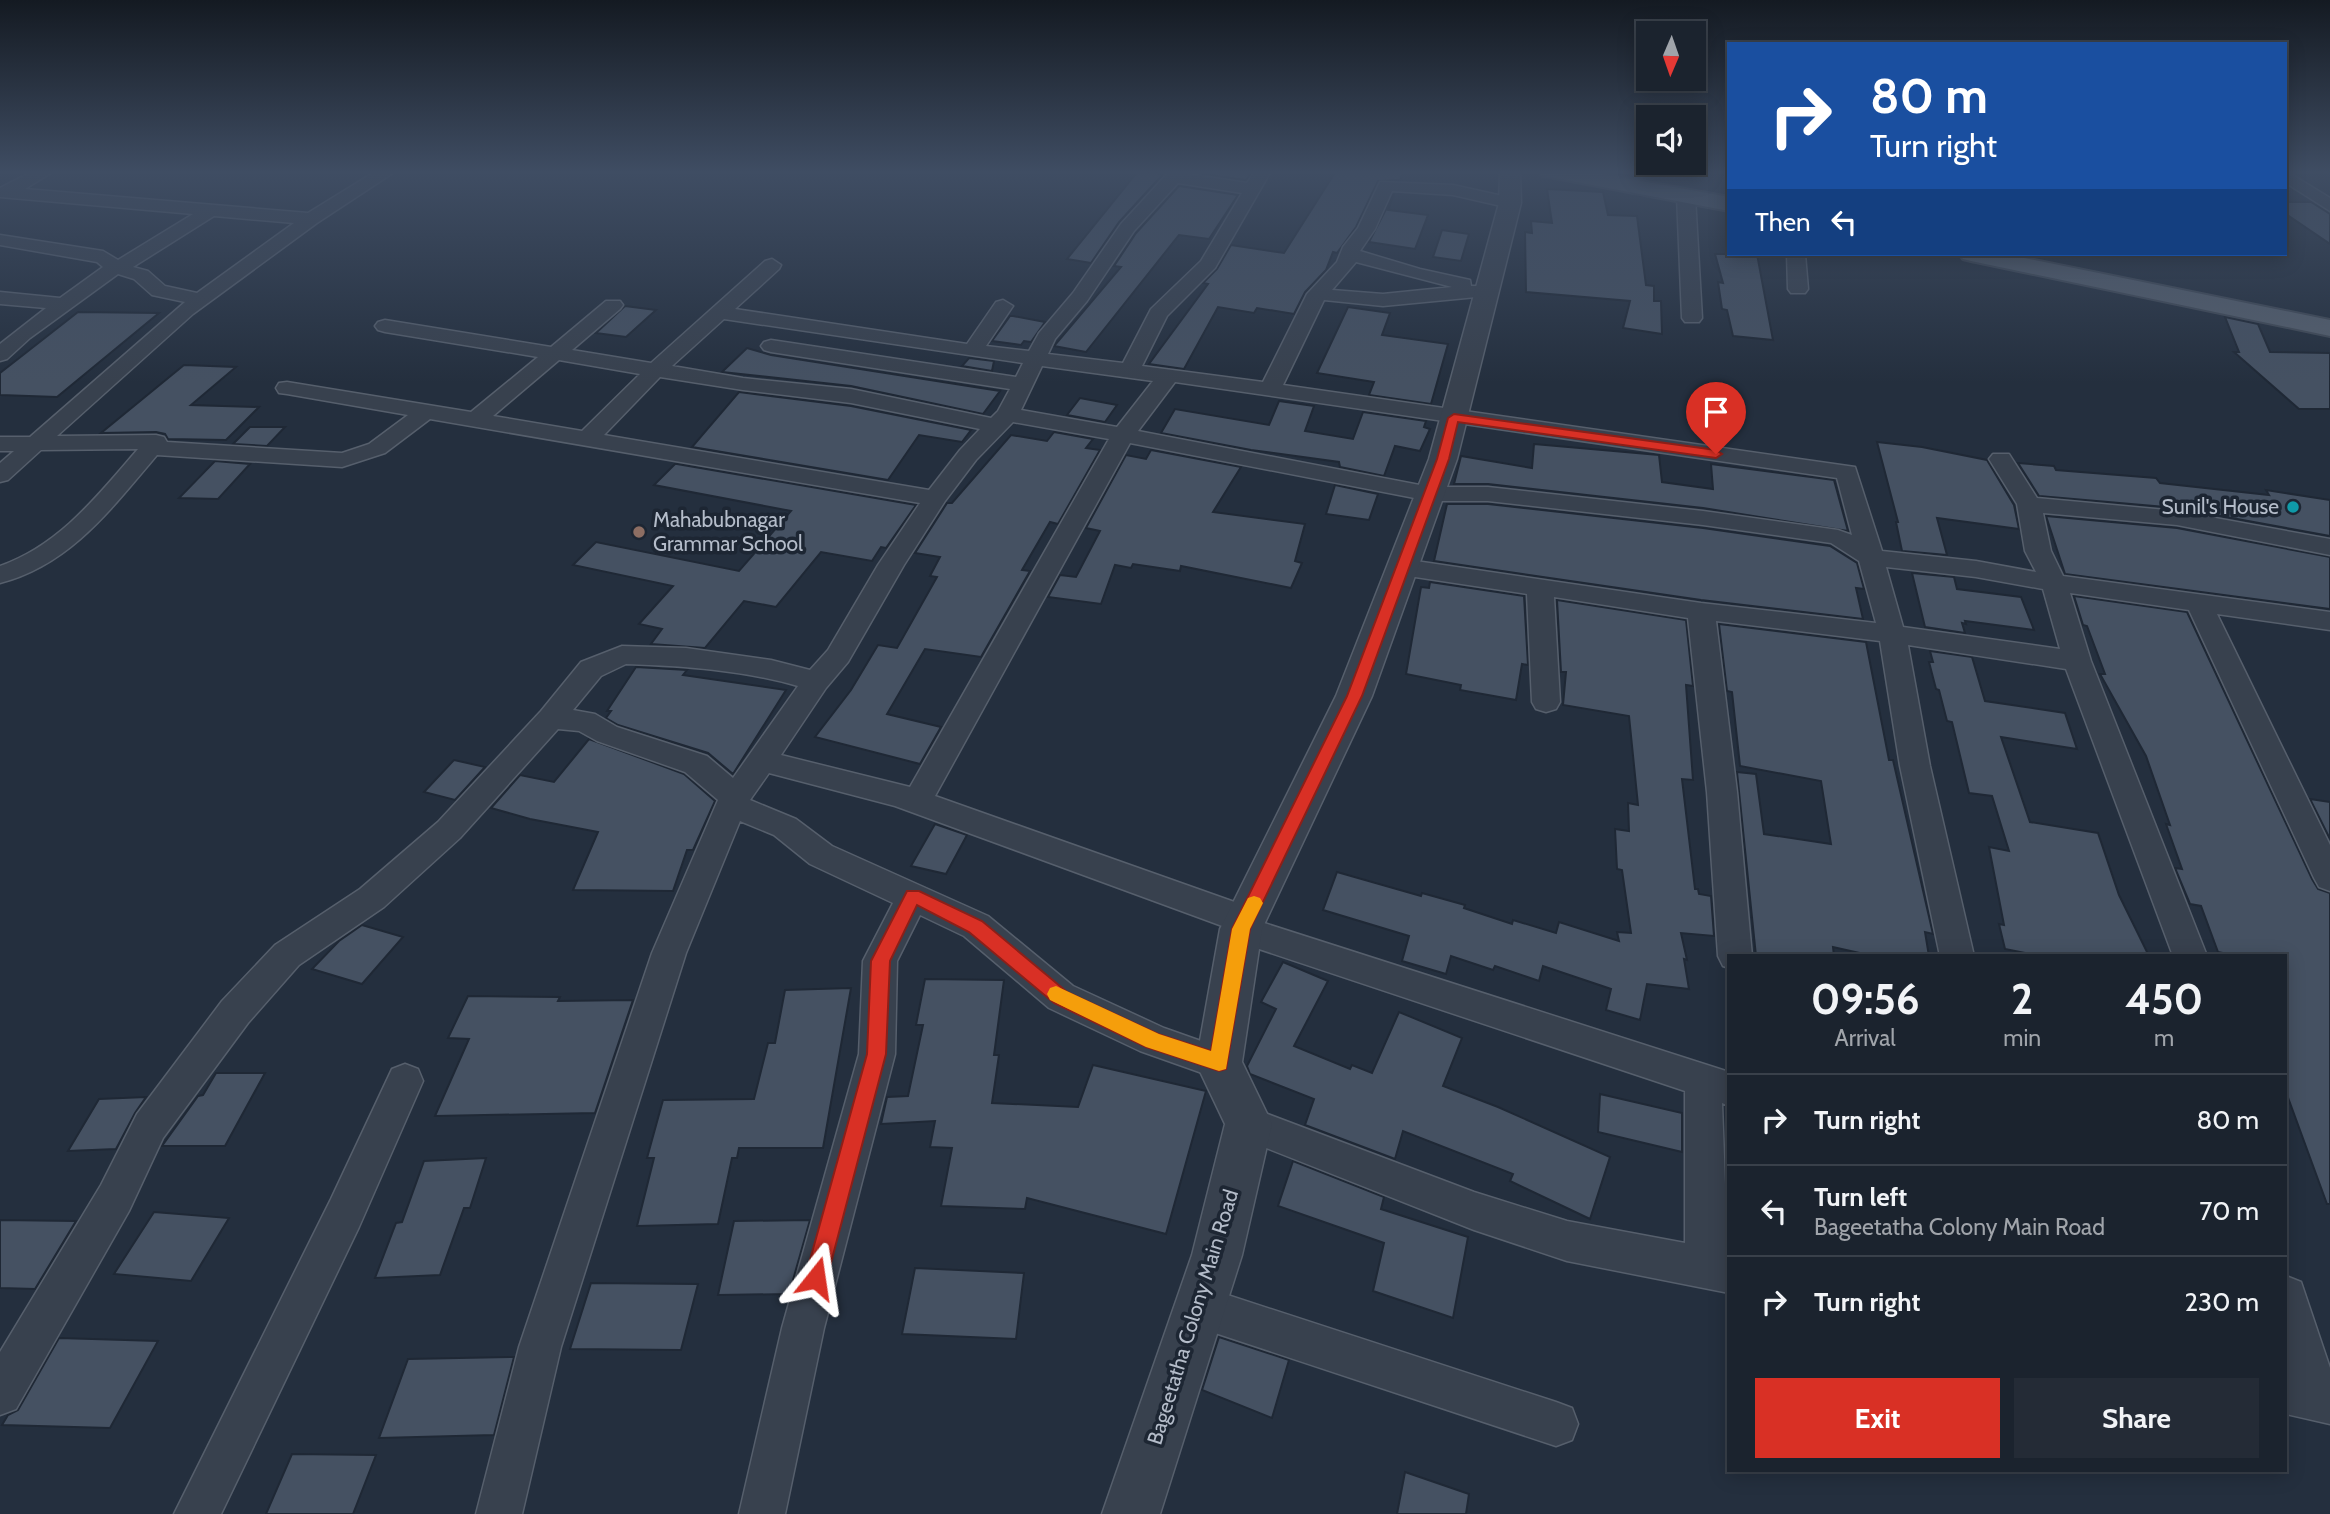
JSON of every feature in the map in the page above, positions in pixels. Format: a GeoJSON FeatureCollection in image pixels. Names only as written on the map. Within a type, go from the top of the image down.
{"type":"FeatureCollection","features":[{"type":"Feature","properties":{"kind":"main road"},"geometry":{"type":"LineString","coordinates":[[1981,256],[2330,328]]}},
{"type":"Feature","properties":{"kind":"main road"},"geometry":{"type":"LineString","coordinates":[[2035,256],[2330,317]]}},
{"type":"Feature","properties":{"kind":"street"},"geometry":{"type":"LineString","coordinates":[[10,242],[103,257],[117,268],[141,275],[159,291],[200,299]]}},
{"type":"Feature","properties":{"kind":"street"},"geometry":{"type":"LineString","coordinates":[[0,355],[64,304],[160,242]]}},
{"type":"Feature","properties":{"kind":"street"},"geometry":{"type":"LineString","coordinates":[[0,475],[200,299],[280,242]]}},
{"type":"Feature","properties":{"kind":"street"},"geometry":{"type":"LineString","coordinates":[[499,1514],[540,1347],[670,953],[734,801],[816,681],[838,656],[935,498],[968,455],[1002,420],[1046,337],[1080,297],[1118,242]]}},
{"type":"Feature","properties":{"kind":"street"},"geometry":{"type":"LineString","coordinates":[[1130,370],[1158,313],[1208,264],[1221,242]]}},
{"type":"Feature","properties":{"kind":"street"},"geometry":{"type":"LineString","coordinates":[[1271,388],[1317,294],[1346,264],[1356,242]]}},
{"type":"Feature","properties":{"kind":"street"},"geometry":{"type":"LineString","coordinates":[[763,761],[917,802],[1243,925],[1716,1085],[1717,1269],[1567,1241],[1474,1211],[1249,1124],[1219,1063],[1243,925],[1354,696],[1430,494],[1454,418],[1498,242]]}},
{"type":"Feature","properties":{"kind":"street"},"geometry":{"type":"LineString","coordinates":[[1688,242],[1692,318]]}},
{"type":"Feature","properties":{"kind":"street"},"geometry":{"type":"LineString","coordinates":[[1350,254],[1416,274],[1487,289]]}},
{"type":"Feature","properties":{"kind":"street"},"geometry":{"type":"LineString","coordinates":[[1796,256],[1798,289]]}},
{"type":"Feature","properties":{"kind":"street"},"geometry":{"type":"LineString","coordinates":[[587,439],[655,370],[772,265]]}},
{"type":"Feature","properties":{"kind":"street"},"geometry":{"type":"LineString","coordinates":[[1317,294],[1382,300],[1487,289]]}},
{"type":"Feature","properties":{"kind":"street"},"geometry":{"type":"LineString","coordinates":[[0,298],[64,304]]}},
{"type":"Feature","properties":{"kind":"street"},"geometry":{"type":"LineString","coordinates":[[475,420],[613,305]]}},
{"type":"Feature","properties":{"kind":"street"},"geometry":{"type":"LineString","coordinates":[[973,351],[1003,306]]}},
{"type":"Feature","properties":{"kind":"street"},"geometry":{"type":"LineString","coordinates":[[719,312],[973,351],[1130,370],[1158,376],[1169,375],[1247,388],[1271,388],[1454,418],[1847,472],[1892,634],[1915,766],[1957,954]]}},
{"type":"Feature","properties":{"kind":"street"},"geometry":{"type":"LineString","coordinates":[[385,326],[655,370],[1123,435],[1430,494],[1488,494],[1838,537],[1872,558],[1976,569],[2054,583],[2330,621]]}},
{"type":"Feature","properties":{"kind":"street"},"geometry":{"type":"LineString","coordinates":[[771,346],[1022,384]]}},
{"type":"Feature","properties":{"kind":"street"},"geometry":{"type":"LineString","coordinates":[[917,802],[1123,435],[1169,375]]}},
{"type":"Feature","properties":{"kind":"street"},"geometry":{"type":"LineString","coordinates":[[287,388],[935,498]]}},
{"type":"Feature","properties":{"kind":"street"},"geometry":{"type":"LineString","coordinates":[[150,448],[342,460],[369,453],[387,444],[425,412]]}},
{"type":"Feature","properties":{"kind":"street"},"geometry":{"type":"LineString","coordinates":[[0,444],[156,442],[66,542],[15,571],[0,575]]}},
{"type":"Feature","properties":{"kind":"street"},"geometry":{"type":"LineString","coordinates":[[2001,459],[2029,504],[2038,551],[2054,583],[2077,662],[2189,954]]}},
{"type":"Feature","properties":{"kind":"street"},"geometry":{"type":"LineString","coordinates":[[2029,504],[2177,518],[2330,547]]}},
{"type":"Feature","properties":{"kind":"street"},"geometry":{"type":"LineString","coordinates":[[1402,567],[2077,662]]}},
{"type":"Feature","properties":{"kind":"street"},"geometry":{"type":"LineString","coordinates":[[1540,587],[1546,702]]}},
{"type":"Feature","properties":{"kind":"street"},"geometry":{"type":"LineString","coordinates":[[2199,603],[2330,878]]}},
{"type":"Feature","properties":{"kind":"street"},"geometry":{"type":"LineString","coordinates":[[1701,611],[1722,792],[1735,954]]}},
{"type":"Feature","properties":{"kind":"street"},"geometry":{"type":"LineString","coordinates":[[0,1393],[115,1198],[150,1126],[235,1012],[287,955],[372,898],[449,830],[551,718],[590,669],[622,655],[687,657],[771,669],[816,681]]}},
{"type":"Feature","properties":{"kind":"street"},"geometry":{"type":"LineString","coordinates":[[551,718],[584,721],[607,734],[696,764],[734,801],[785,827],[821,855],[976,926],[1061,998],[1153,1041],[1219,1063]]}},
{"type":"Feature","properties":{"kind":"street"},"geometry":{"type":"LineString","coordinates":[[762,1514],[803,1328],[877,1054],[880,961],[913,895]]}},
{"type":"Feature","properties":{"kind":"street"},"geometry":{"type":"LineString","coordinates":[[197,1514],[345,1213],[405,1081]]}},
{"type":"Feature","properties":{"kind":"street","name":"Bageetatha Colony Main Road"},"geometry":{"type":"LineString","coordinates":[[1131,1514],[1217,1255],[1249,1124]]}},
{"type":"Feature","properties":{"kind":"street"},"geometry":{"type":"LineString","coordinates":[[2287,1301],[2311,1397]]}},
{"type":"Feature","properties":{"kind":"street"},"geometry":{"type":"LineString","coordinates":[[1200,1307],[1556,1424]]}},
{"type":"Feature","properties":{"kind":"building"},"geometry":{"type":"Polygon","coordinates":[[[1081,242],[1106,242],[1091,263],[1067,259],[1081,242]]]}},
{"type":"Feature","properties":{"kind":"building"},"geometry":{"type":"Polygon","coordinates":[[[1130,242],[1174,242],[1086,352],[1054,346],[1121,267],[1114,266],[1130,242]]]}},
{"type":"Feature","properties":{"kind":"building"},"geometry":{"type":"Polygon","coordinates":[[[1291,242],[1345,242],[1337,253],[1333,252],[1326,270],[1305,292],[1294,314],[1257,308],[1254,313],[1218,307],[1184,369],[1149,364],[1208,284],[1203,283],[1217,269],[1231,245],[1284,253],[1291,242]]]}},
{"type":"Feature","properties":{"kind":"building"},"geometry":{"type":"Polygon","coordinates":[[[1369,242],[1418,242],[1415,249],[1369,242]]]}},
{"type":"Feature","properties":{"kind":"building"},"geometry":{"type":"Polygon","coordinates":[[[1438,242],[1467,242],[1461,261],[1433,257],[1438,242]]]}},
{"type":"Feature","properties":{"kind":"building"},"geometry":{"type":"Polygon","coordinates":[[[1525,242],[1640,242],[1646,285],[1654,286],[1654,301],[1661,301],[1662,334],[1623,328],[1630,301],[1526,292],[1525,242]]]}},
{"type":"Feature","properties":{"kind":"building"},"geometry":{"type":"Polygon","coordinates":[[[1715,254],[1757,256],[1773,340],[1733,336],[1727,310],[1722,309],[1718,282],[1723,283],[1715,254]]]}},
{"type":"Feature","properties":{"kind":"building"},"geometry":{"type":"Polygon","coordinates":[[[625,306],[656,310],[626,337],[596,333],[625,306]]]}},
{"type":"Feature","properties":{"kind":"building"},"geometry":{"type":"Polygon","coordinates":[[[1348,307],[1390,313],[1382,335],[1448,344],[1431,404],[1369,395],[1374,382],[1317,373],[1348,307]]]}},
{"type":"Feature","properties":{"kind":"building"},"geometry":{"type":"Polygon","coordinates":[[[78,312],[159,313],[57,397],[0,395],[0,373],[78,312]]]}},
{"type":"Feature","properties":{"kind":"building"},"geometry":{"type":"Polygon","coordinates":[[[1010,316],[1045,322],[1031,342],[1024,341],[1021,345],[992,341],[1010,316]]]}},
{"type":"Feature","properties":{"kind":"building"},"geometry":{"type":"Polygon","coordinates":[[[2225,317],[2258,324],[2270,352],[2330,353],[2330,409],[2299,409],[2234,352],[2239,352],[2225,317]]]}},
{"type":"Feature","properties":{"kind":"building"},"geometry":{"type":"Polygon","coordinates":[[[747,348],[771,355],[1000,391],[983,414],[851,386],[722,372],[747,348]]]}},
{"type":"Feature","properties":{"kind":"building"},"geometry":{"type":"Polygon","coordinates":[[[969,358],[994,361],[992,371],[962,366],[969,358]]]}},
{"type":"Feature","properties":{"kind":"building"},"geometry":{"type":"Polygon","coordinates":[[[184,365],[236,367],[191,405],[259,407],[226,440],[168,439],[165,434],[156,432],[101,433],[184,365]]]}},
{"type":"Feature","properties":{"kind":"building"},"geometry":{"type":"Polygon","coordinates":[[[739,392],[851,406],[971,430],[962,442],[919,435],[888,480],[692,447],[739,392]]]}},
{"type":"Feature","properties":{"kind":"building"},"geometry":{"type":"Polygon","coordinates":[[[1080,398],[1117,405],[1105,422],[1067,415],[1080,398]]]}},
{"type":"Feature","properties":{"kind":"building"},"geometry":{"type":"Polygon","coordinates":[[[1279,401],[1314,406],[1305,431],[1353,439],[1363,412],[1426,421],[1424,427],[1430,429],[1420,451],[1395,446],[1384,476],[1340,467],[1339,462],[1251,450],[1161,433],[1175,409],[1269,425],[1279,401]]]}},
{"type":"Feature","properties":{"kind":"building"},"geometry":{"type":"Polygon","coordinates":[[[250,427],[285,427],[267,446],[233,444],[250,427]]]}},
{"type":"Feature","properties":{"kind":"building"},"geometry":{"type":"Polygon","coordinates":[[[1054,432],[1093,439],[1086,448],[1100,450],[1058,524],[1050,522],[1022,570],[1030,571],[981,657],[925,649],[887,714],[941,727],[920,764],[815,737],[851,690],[878,645],[897,648],[937,577],[930,576],[940,557],[915,553],[947,503],[952,503],[1011,435],[1047,441],[1054,432]]]}},
{"type":"Feature","properties":{"kind":"building"},"geometry":{"type":"Polygon","coordinates":[[[1877,442],[1922,447],[1987,460],[2014,505],[2019,529],[1937,518],[1947,555],[1902,551],[1898,522],[1877,442]]]}},
{"type":"Feature","properties":{"kind":"building"},"geometry":{"type":"Polygon","coordinates":[[[1534,444],[1659,455],[1662,482],[1713,489],[1711,464],[1834,480],[1848,531],[1703,508],[1488,484],[1454,484],[1461,456],[1532,468],[1534,444]]]}},
{"type":"Feature","properties":{"kind":"building"},"geometry":{"type":"Polygon","coordinates":[[[1151,450],[1241,467],[1213,512],[1305,524],[1295,561],[1302,563],[1291,588],[1181,566],[1180,571],[1133,564],[1131,568],[1115,565],[1101,604],[1048,597],[1060,575],[1076,577],[1100,531],[1086,528],[1126,455],[1146,459],[1151,450]]]}},
{"type":"Feature","properties":{"kind":"building"},"geometry":{"type":"Polygon","coordinates":[[[215,461],[250,464],[218,499],[179,498],[215,461]]]}},
{"type":"Feature","properties":{"kind":"building"},"geometry":{"type":"Polygon","coordinates":[[[2018,463],[2054,466],[2056,470],[2156,478],[2160,483],[2269,495],[2266,490],[2330,500],[2330,536],[2177,508],[2039,496],[2018,463]]]}},
{"type":"Feature","properties":{"kind":"building"},"geometry":{"type":"Polygon","coordinates":[[[675,464],[916,505],[886,548],[881,547],[872,561],[821,552],[776,607],[744,601],[705,648],[651,644],[662,629],[639,624],[673,586],[573,565],[596,542],[739,571],[791,511],[654,485],[675,464]]]}},
{"type":"Feature","properties":{"kind":"building"},"geometry":{"type":"Polygon","coordinates":[[[1335,485],[1378,494],[1369,520],[1326,514],[1335,485]]]}},
{"type":"Feature","properties":{"kind":"building"},"geometry":{"type":"Polygon","coordinates":[[[1447,504],[1488,504],[1703,528],[1830,546],[1857,563],[1864,589],[1856,588],[1863,619],[1701,600],[1434,561],[1447,504]]]}},
{"type":"Feature","properties":{"kind":"building"},"geometry":{"type":"Polygon","coordinates":[[[2046,516],[2177,528],[2330,557],[2330,609],[2065,574],[2046,516]]]}},
{"type":"Feature","properties":{"kind":"building"},"geometry":{"type":"Polygon","coordinates":[[[1912,573],[1954,577],[1957,589],[2021,597],[2034,630],[1965,621],[1966,624],[1962,623],[1965,633],[1925,627],[1912,573]]]}},
{"type":"Feature","properties":{"kind":"building"},"geometry":{"type":"Polygon","coordinates":[[[1430,582],[1524,596],[1528,665],[1522,664],[1516,700],[1460,690],[1461,685],[1406,674],[1421,587],[1429,588],[1430,582]]]}},
{"type":"Feature","properties":{"kind":"building"},"geometry":{"type":"Polygon","coordinates":[[[2074,596],[2187,612],[2312,879],[2318,889],[2330,893],[2330,1204],[2327,1204],[2287,1095],[2287,954],[2218,952],[2201,906],[2190,904],[2175,868],[2182,869],[2146,756],[2100,674],[2105,674],[2087,626],[2083,625],[2074,596]]]}},
{"type":"Feature","properties":{"kind":"building"},"geometry":{"type":"Polygon","coordinates":[[[1557,600],[1686,620],[1693,686],[1686,685],[1693,780],[1682,779],[1695,889],[1698,889],[1699,894],[1711,896],[1714,936],[1681,933],[1687,960],[1684,959],[1689,989],[1647,984],[1640,1020],[1606,1010],[1611,989],[1543,966],[1539,981],[1495,966],[1493,970],[1451,956],[1446,974],[1402,961],[1409,936],[1323,910],[1337,872],[1421,896],[1422,893],[1465,905],[1464,908],[1512,924],[1513,920],[1556,933],[1559,922],[1619,941],[1617,932],[1631,933],[1622,870],[1617,869],[1615,829],[1629,831],[1628,803],[1638,805],[1629,716],[1563,705],[1566,672],[1561,672],[1557,600]]]}},
{"type":"Feature","properties":{"kind":"building"},"geometry":{"type":"Polygon","coordinates":[[[1719,624],[1866,642],[1889,760],[1893,760],[1933,934],[1925,932],[1929,954],[1864,954],[1833,947],[1834,954],[1756,954],[1737,772],[1756,774],[1764,834],[1831,844],[1821,781],[1740,766],[1732,692],[1727,691],[1719,624]]]}},
{"type":"Feature","properties":{"kind":"building"},"geometry":{"type":"Polygon","coordinates":[[[1930,651],[1972,657],[1985,701],[2065,713],[2077,749],[2001,737],[2030,822],[2098,833],[2119,895],[2148,954],[2030,954],[2005,949],[1999,924],[2004,925],[1989,847],[2009,851],[1992,796],[1969,793],[1952,722],[1947,721],[1939,690],[1936,689],[1929,662],[1933,662],[1930,651]]]}},
{"type":"Feature","properties":{"kind":"building"},"geometry":{"type":"Polygon","coordinates":[[[636,667],[687,670],[683,675],[786,690],[733,774],[708,753],[618,725],[606,718],[611,711],[607,711],[636,667]]]}},
{"type":"Feature","properties":{"kind":"building"},"geometry":{"type":"Polygon","coordinates":[[[589,739],[684,774],[715,801],[693,850],[687,850],[673,891],[573,890],[598,832],[530,819],[491,808],[520,775],[554,782],[589,739]]]}},
{"type":"Feature","properties":{"kind":"building"},"geometry":{"type":"Polygon","coordinates":[[[454,760],[485,767],[455,800],[424,792],[454,760]]]}},
{"type":"Feature","properties":{"kind":"building"},"geometry":{"type":"Polygon","coordinates":[[[2310,799],[2330,802],[2330,839],[2310,799]]]}},
{"type":"Feature","properties":{"kind":"building"},"geometry":{"type":"Polygon","coordinates":[[[935,824],[967,835],[946,874],[911,866],[935,824]]]}},
{"type":"Feature","properties":{"kind":"building"},"geometry":{"type":"Polygon","coordinates":[[[362,925],[403,937],[362,984],[312,969],[339,941],[362,925]]]}},
{"type":"Feature","properties":{"kind":"building"},"geometry":{"type":"Polygon","coordinates":[[[1283,962],[1328,981],[1294,1046],[1350,1069],[1352,1065],[1372,1073],[1399,1012],[1462,1038],[1443,1086],[1498,1107],[1610,1157],[1590,1219],[1510,1181],[1513,1174],[1403,1131],[1395,1159],[1305,1125],[1314,1099],[1250,1074],[1247,1066],[1276,1009],[1261,1002],[1283,962]]]}},
{"type":"Feature","properties":{"kind":"building"},"geometry":{"type":"Polygon","coordinates":[[[925,979],[1004,980],[994,1055],[999,1055],[992,1103],[1078,1107],[1093,1065],[1206,1091],[1166,1234],[1027,1198],[1025,1209],[941,1206],[952,1148],[930,1147],[935,1121],[881,1124],[887,1097],[908,1096],[923,1025],[916,1025],[925,979]]]}},
{"type":"Feature","properties":{"kind":"building"},"geometry":{"type":"Polygon","coordinates":[[[851,988],[823,1148],[739,1148],[737,1158],[732,1158],[718,1224],[637,1226],[654,1158],[647,1158],[663,1100],[754,1099],[768,1043],[775,1043],[785,990],[851,988]]]}},
{"type":"Feature","properties":{"kind":"building"},"geometry":{"type":"Polygon","coordinates":[[[468,996],[560,997],[558,1001],[633,1000],[595,1113],[435,1116],[469,1039],[448,1038],[468,996]]]}},
{"type":"Feature","properties":{"kind":"building"},"geometry":{"type":"Polygon","coordinates":[[[216,1073],[265,1073],[225,1146],[162,1146],[198,1096],[203,1095],[216,1073]]]}},
{"type":"Feature","properties":{"kind":"building"},"geometry":{"type":"Polygon","coordinates":[[[1600,1094],[1682,1113],[1682,1152],[1598,1132],[1600,1094]]]}},
{"type":"Feature","properties":{"kind":"building"},"geometry":{"type":"Polygon","coordinates":[[[146,1097],[116,1149],[68,1151],[99,1099],[146,1097]]]}},
{"type":"Feature","properties":{"kind":"building"},"geometry":{"type":"Polygon","coordinates":[[[486,1158],[470,1208],[464,1208],[440,1275],[375,1278],[396,1223],[402,1222],[424,1161],[486,1158]]]}},
{"type":"Feature","properties":{"kind":"building"},"geometry":{"type":"Polygon","coordinates":[[[1293,1161],[1384,1197],[1381,1209],[1468,1237],[1453,1318],[1373,1291],[1384,1243],[1278,1206],[1293,1161]]]}},
{"type":"Feature","properties":{"kind":"building"},"geometry":{"type":"Polygon","coordinates":[[[154,1212],[229,1218],[191,1281],[114,1274],[154,1212]]]}},
{"type":"Feature","properties":{"kind":"building"},"geometry":{"type":"Polygon","coordinates":[[[0,1220],[76,1221],[35,1289],[0,1288],[0,1220]]]}},
{"type":"Feature","properties":{"kind":"building"},"geometry":{"type":"Polygon","coordinates":[[[810,1220],[789,1294],[718,1295],[734,1221],[810,1220]]]}},
{"type":"Feature","properties":{"kind":"building"},"geometry":{"type":"Polygon","coordinates":[[[915,1268],[1024,1273],[1016,1339],[902,1334],[915,1268]]]}},
{"type":"Feature","properties":{"kind":"building"},"geometry":{"type":"Polygon","coordinates":[[[591,1283],[698,1284],[681,1350],[570,1349],[591,1283]]]}},
{"type":"Feature","properties":{"kind":"building"},"geometry":{"type":"Polygon","coordinates":[[[1219,1337],[1289,1360],[1272,1418],[1202,1390],[1219,1337]]]}},
{"type":"Feature","properties":{"kind":"building"},"geometry":{"type":"Polygon","coordinates":[[[59,1338],[158,1341],[110,1428],[2,1425],[8,1415],[18,1410],[59,1338]]]}},
{"type":"Feature","properties":{"kind":"building"},"geometry":{"type":"Polygon","coordinates":[[[514,1357],[494,1435],[379,1438],[408,1359],[514,1357]]]}},
{"type":"Feature","properties":{"kind":"building"},"geometry":{"type":"Polygon","coordinates":[[[292,1454],[376,1455],[353,1514],[266,1514],[292,1454]]]}},
{"type":"Feature","properties":{"kind":"building"},"geometry":{"type":"Polygon","coordinates":[[[1405,1472],[1469,1494],[1466,1514],[1397,1514],[1405,1472]]]}},
{"type":"Feature","properties":{"kind":"slow traffic"},"geometry":{"type":"LineString","coordinates":[[1056,994],[1153,1041],[1219,1063],[1241,929],[1254,903]]}},
{"type":"Feature","properties":{"kind":"place","name":"Sunil's House"},"geometry":{"type":"Point","coordinates":[2293,507]}},
{"type":"Feature","properties":{"kind":"place","name":"Mahabubnagar Grammar School"},"geometry":{"type":"Point","coordinates":[639,532]}},
{"type":"Feature","properties":{"kind":"route"},"geometry":{"type":"LineString","coordinates":[[816,1278],[877,1054],[880,961],[913,895],[976,926],[1061,998],[1153,1041],[1219,1063],[1241,929],[1354,696],[1443,459],[1454,418],[1716,454]]}}]}
